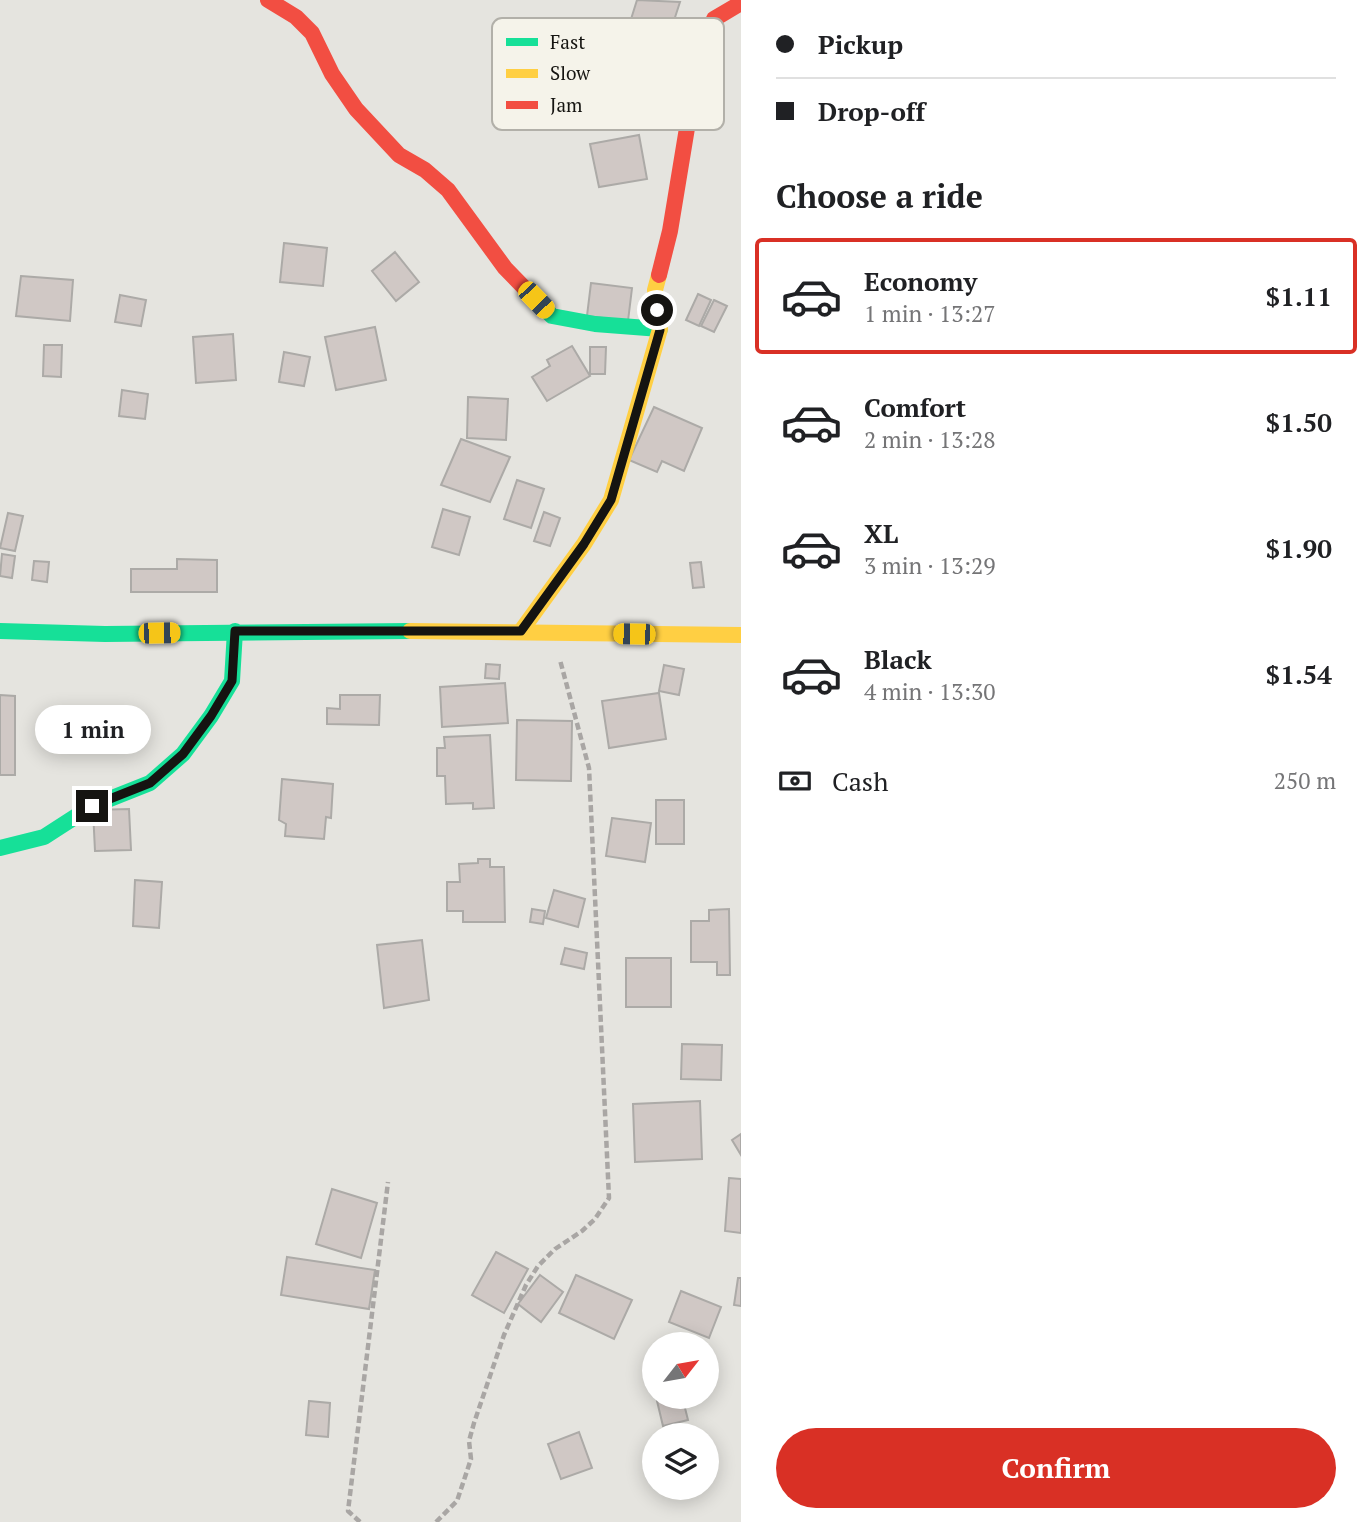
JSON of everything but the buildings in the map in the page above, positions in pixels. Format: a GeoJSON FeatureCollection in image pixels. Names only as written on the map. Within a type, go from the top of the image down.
{"type":"FeatureCollection","features":[{"type":"Feature","properties":{"kind":"street"},"geometry":{"type":"LineString","coordinates":[[268,0],[296,17],[313,33],[332,74],[356,109],[399,155],[425,170],[448,190],[505,268],[552,316],[595,324],[660,330]]}},
{"type":"Feature","properties":{"kind":"street"},"geometry":{"type":"LineString","coordinates":[[716,18],[741,3]]}},
{"type":"Feature","properties":{"kind":"street"},"geometry":{"type":"LineString","coordinates":[[521,631],[584,544],[611,500],[660,330],[655,290],[670,231],[687,130]]}},
{"type":"Feature","properties":{"kind":"street"},"geometry":{"type":"LineString","coordinates":[[0,631],[58,635],[235,631],[521,631],[741,635]]}},
{"type":"Feature","properties":{"kind":"street"},"geometry":{"type":"LineString","coordinates":[[0,848],[44,837],[92,806],[150,783],[183,754],[232,681],[235,631]]}},
{"type":"Feature","properties":{"kind":"path"},"geometry":{"type":"LineString","coordinates":[[436,1522],[457,1501],[471,1459],[469,1441],[474,1423],[526,1285],[538,1266],[555,1249],[595,1219],[609,1198],[589,768],[553,633]]}},
{"type":"Feature","properties":{"kind":"path"},"geometry":{"type":"LineString","coordinates":[[360,1522],[348,1511],[388,1182]]}},
{"type":"Feature","properties":{"kind":"traffic: fast"},"geometry":{"type":"LineString","coordinates":[[540,304],[552,316],[595,324],[660,329]]}},
{"type":"Feature","properties":{"kind":"traffic: fast"},"geometry":{"type":"LineString","coordinates":[[0,631],[105,634],[410,631]]}},
{"type":"Feature","properties":{"kind":"traffic: fast"},"geometry":{"type":"LineString","coordinates":[[0,848],[44,837],[92,806],[150,783],[183,754],[232,681],[235,631]]}},
{"type":"Feature","properties":{"kind":"traffic: slow"},"geometry":{"type":"LineString","coordinates":[[521,631],[584,544],[611,500],[660,329],[655,290],[659,275]]}},
{"type":"Feature","properties":{"kind":"traffic: slow"},"geometry":{"type":"LineString","coordinates":[[410,631],[741,635]]}},
{"type":"Feature","properties":{"kind":"traffic: jam"},"geometry":{"type":"LineString","coordinates":[[268,0],[296,17],[312,33],[332,74],[356,109],[399,155],[425,170],[448,190],[505,268],[540,304]]}},
{"type":"Feature","properties":{"kind":"traffic: jam"},"geometry":{"type":"LineString","coordinates":[[716,18],[741,3]]}},
{"type":"Feature","properties":{"kind":"traffic: jam"},"geometry":{"type":"LineString","coordinates":[[659,275],[670,231],[687,130]]}},
{"type":"Feature","properties":{"kind":"route"},"geometry":{"type":"LineString","coordinates":[[92,806],[150,783],[183,754],[232,681],[235,631],[521,631],[584,544],[611,500],[660,330],[657,310]]}}]}
